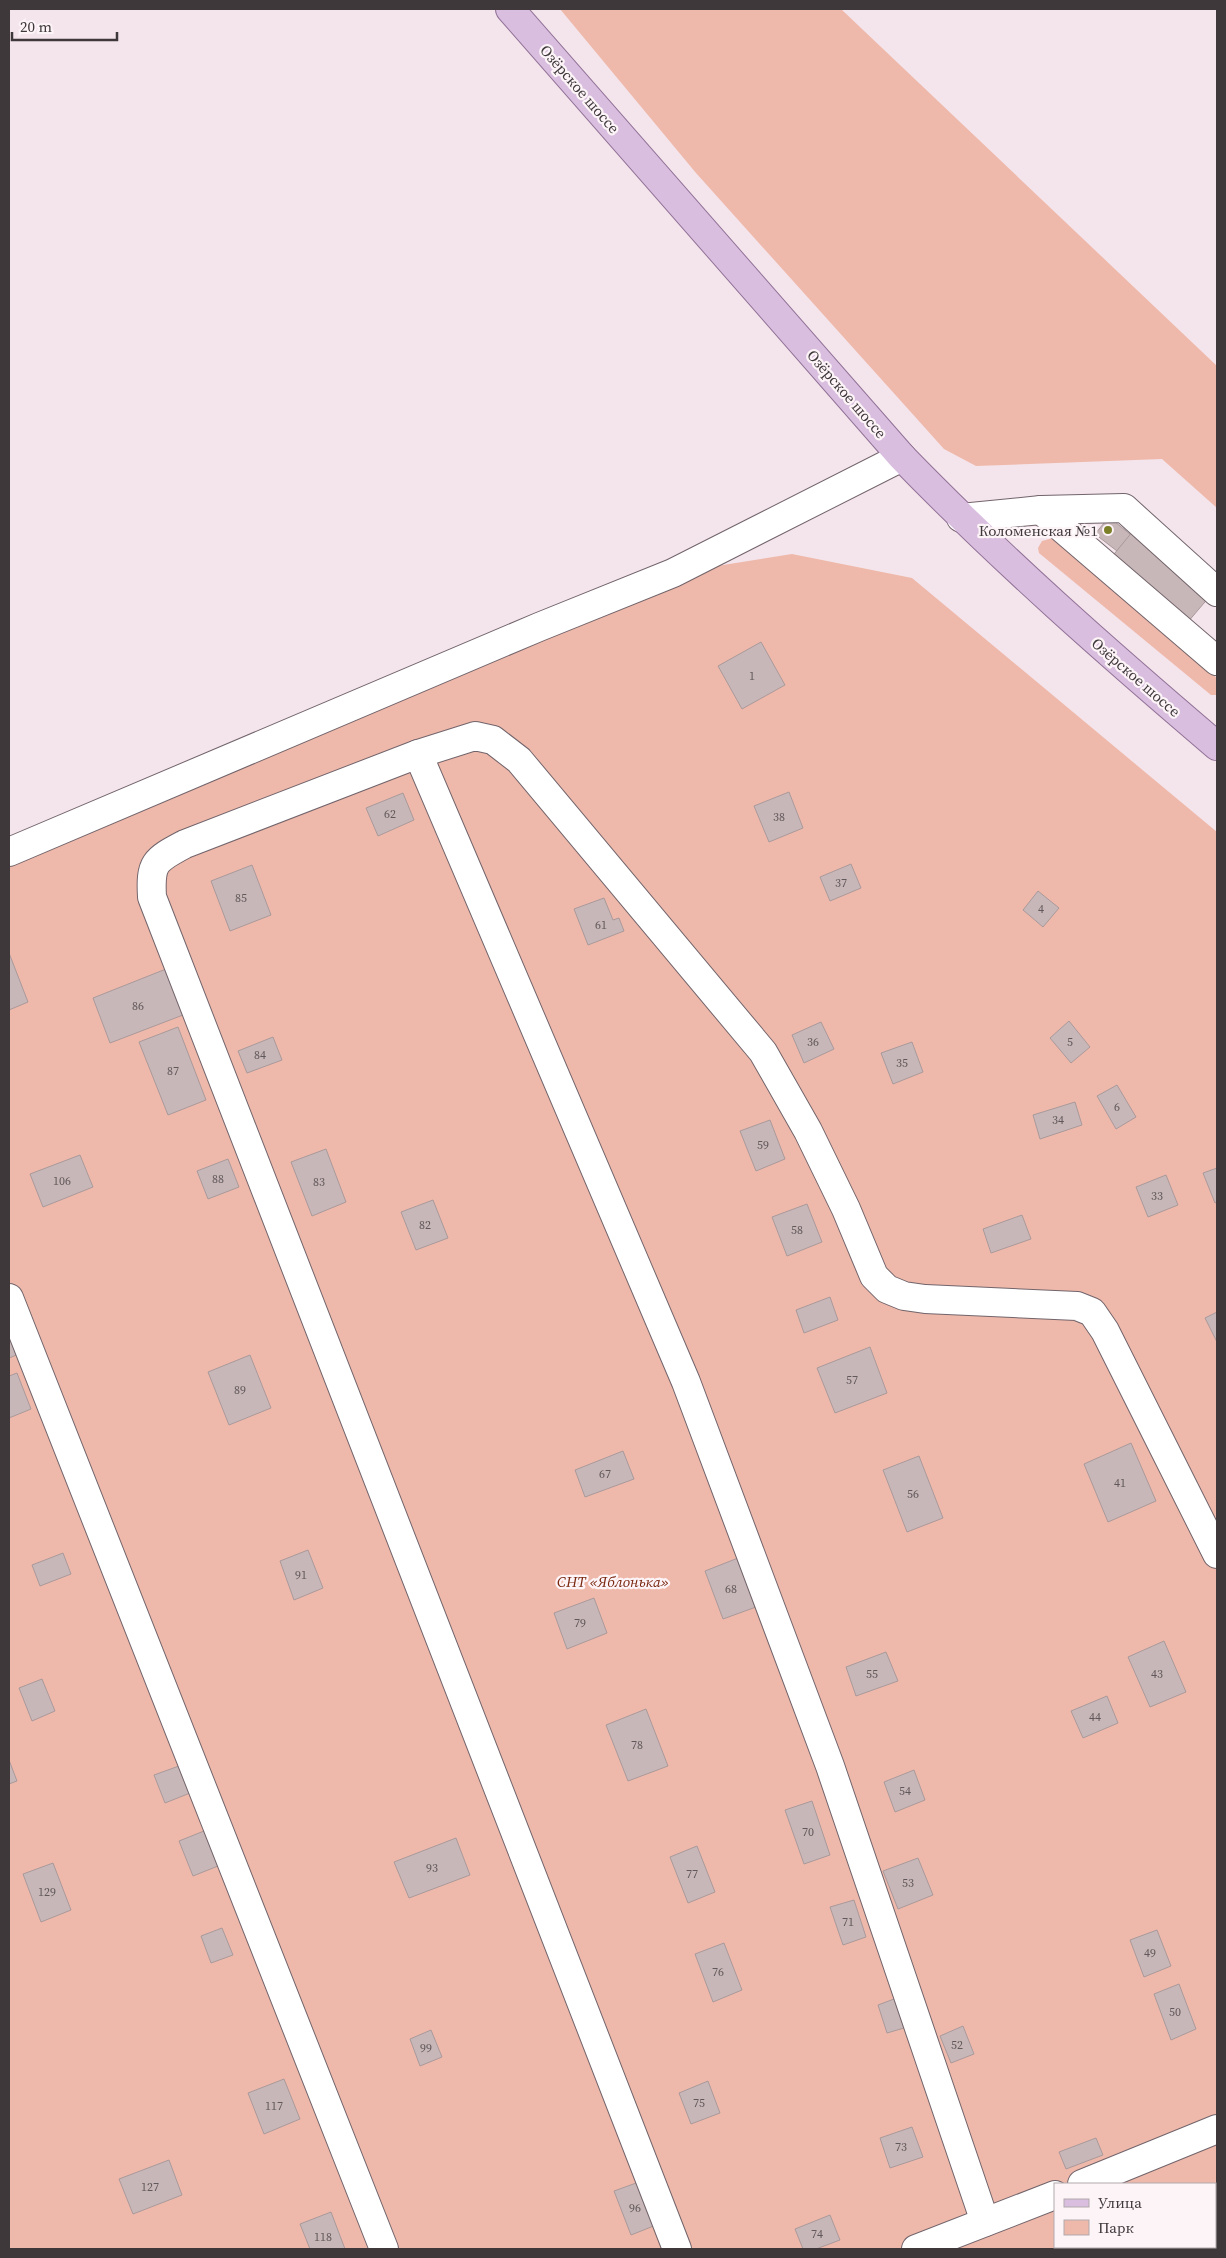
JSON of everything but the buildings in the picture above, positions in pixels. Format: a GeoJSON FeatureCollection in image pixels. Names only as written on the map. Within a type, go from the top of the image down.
{"type":"FeatureCollection","features":[{"type":"Feature","properties":{"kind":"main road","name":"Озёрское шоссе"},"geometry":{"type":"LineString","coordinates":[[510,9],[902,457],[961,518],[1092,639],[1217,746]]}},
{"type":"Feature","properties":{"kind":"street"},"geometry":{"type":"LineString","coordinates":[[9,852],[530,631],[673,573],[902,457]]}},
{"type":"Feature","properties":{"kind":"street"},"geometry":{"type":"LineString","coordinates":[[961,518],[1041,510],[1124,508],[1217,592]]}},
{"type":"Feature","properties":{"kind":"street"},"geometry":{"type":"LineString","coordinates":[[1041,510],[1217,661]]}},
{"type":"Feature","properties":{"kind":"street"},"geometry":{"type":"LineString","coordinates":[[677,2249],[152,897],[151,876],[159,858],[185,844],[418,754],[475,736],[493,740],[519,760],[762,1052],[808,1131],[846,1209],[874,1276],[887,1289],[904,1296],[925,1299],[1077,1306],[1092,1312],[1105,1331],[1217,1554]]}},
{"type":"Feature","properties":{"kind":"street"},"geometry":{"type":"LineString","coordinates":[[418,754],[686,1382],[830,1766],[985,2222]]}},
{"type":"Feature","properties":{"kind":"street"},"geometry":{"type":"LineString","coordinates":[[9,1298],[384,2249]]}},
{"type":"Feature","properties":{"kind":"street"},"geometry":{"type":"LineString","coordinates":[[1084,2183],[1217,2129]]}},
{"type":"Feature","properties":{"kind":"street"},"geometry":{"type":"LineString","coordinates":[[916,2249],[1054,2195]]}},
{"type":"Feature","properties":{"kind":"green space"},"geometry":{"type":"Polygon","coordinates":[[[560,9],[841,9],[1217,366],[1217,508],[1162,459],[976,466],[944,449],[696,173],[560,9]]]}},
{"type":"Feature","properties":{"kind":"green space"},"geometry":{"type":"Polygon","coordinates":[[[1053,538],[1217,678],[1217,695],[1211,695],[1039,553],[1038,548],[1042,541],[1053,538]]]}},
{"type":"Feature","properties":{"kind":"green space","name":"СНТ «Яблонька»"},"geometry":{"type":"Polygon","coordinates":[[[792,554],[912,578],[1217,832],[1217,2249],[9,2249],[9,852],[673,573],[792,554]]]}},
{"type":"Feature","properties":{"kind":"place","name":"Коломенская №1"},"geometry":{"type":"Point","coordinates":[1108,530]}}]}
